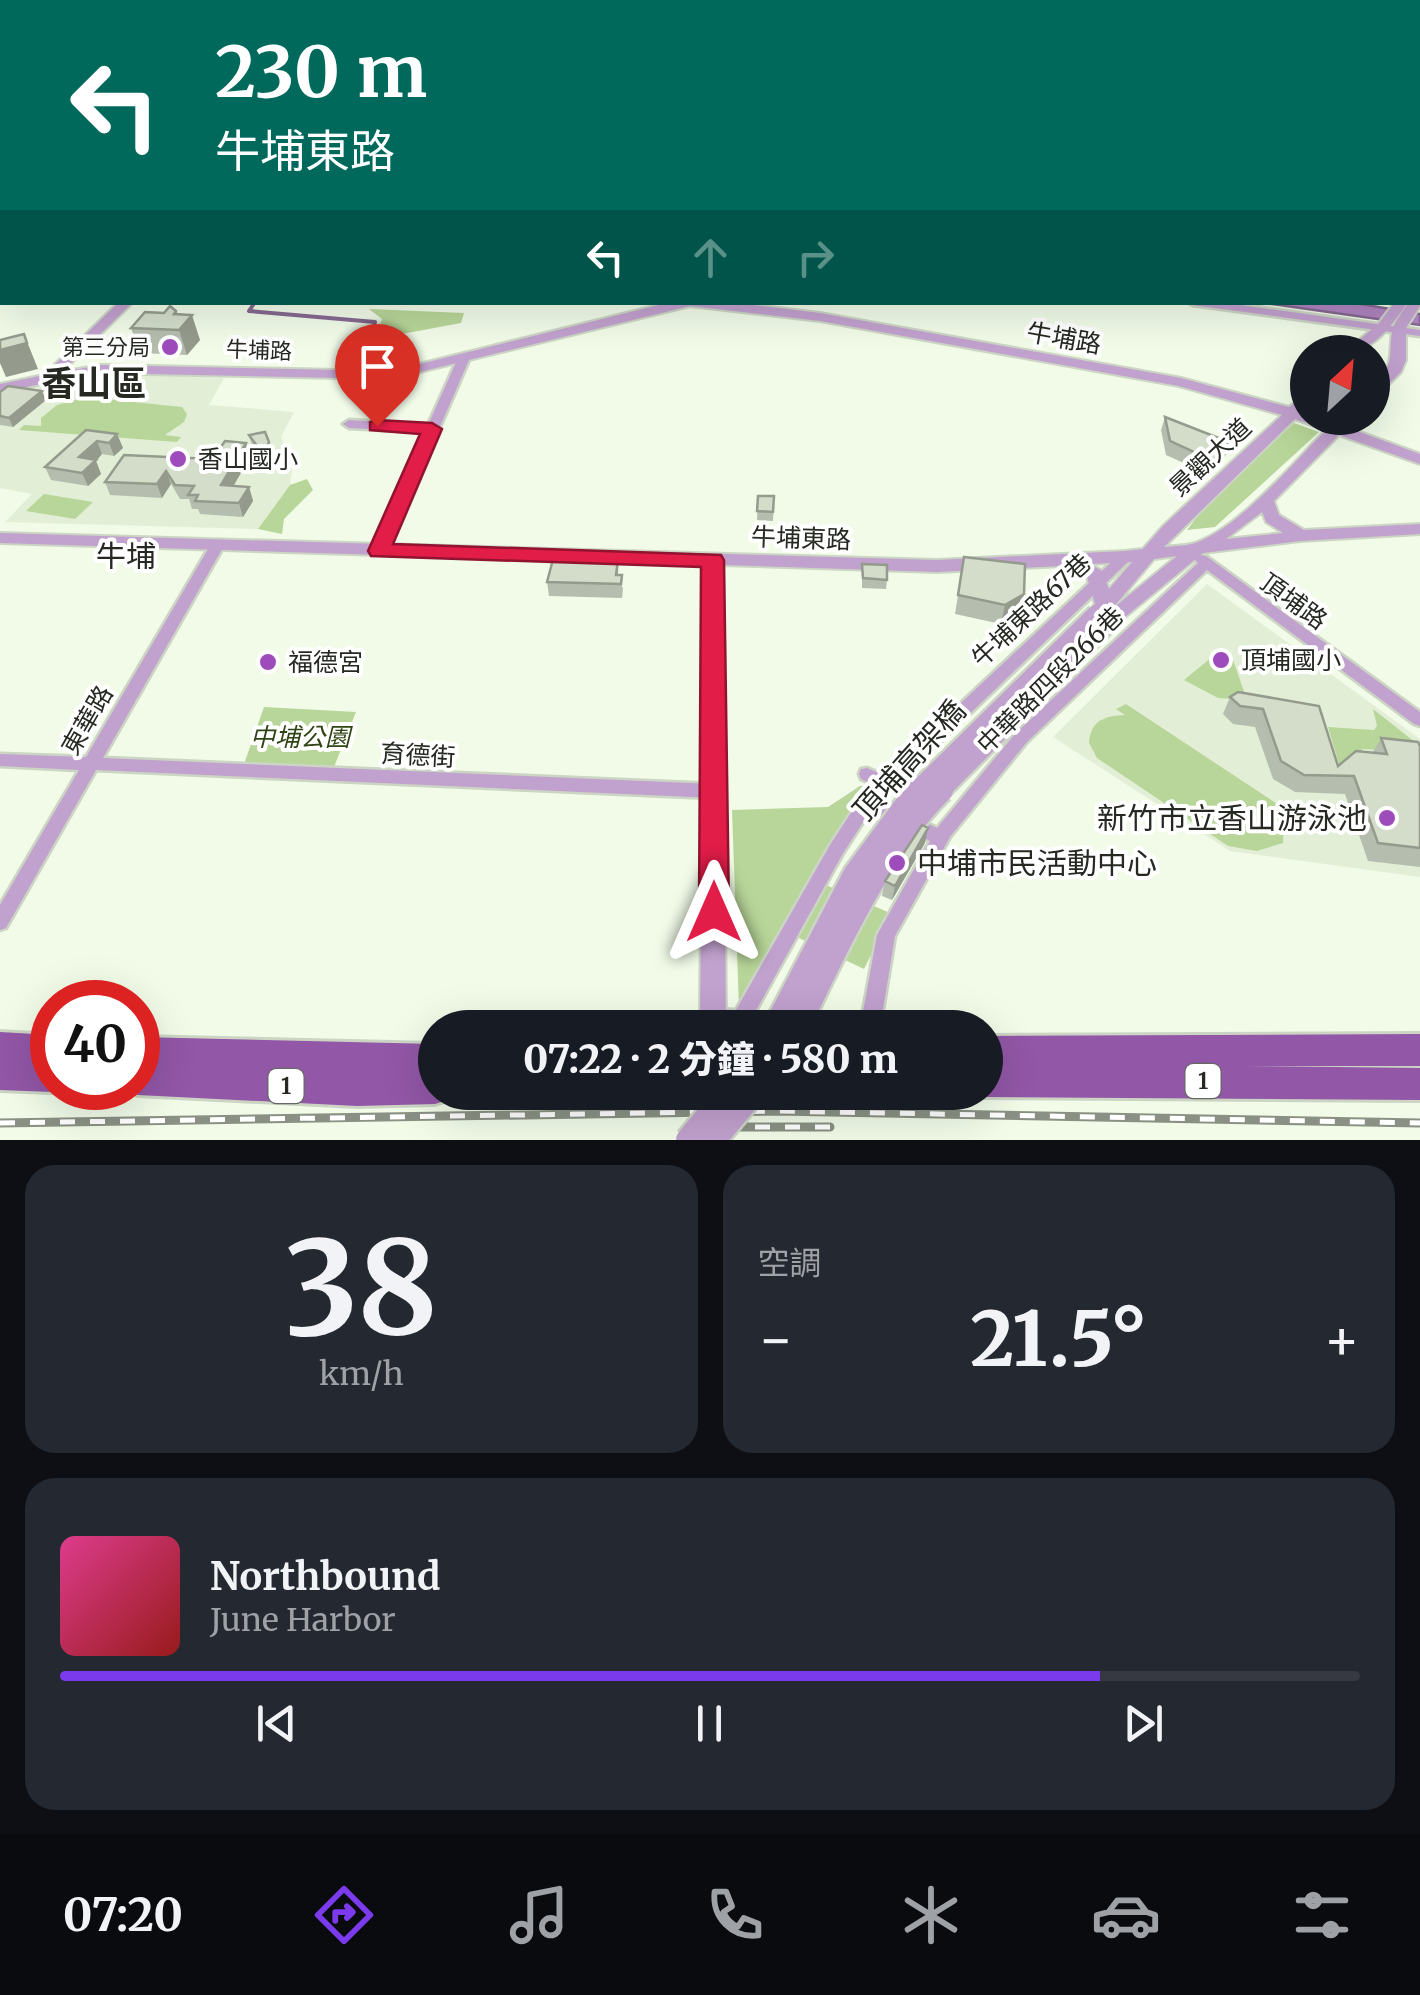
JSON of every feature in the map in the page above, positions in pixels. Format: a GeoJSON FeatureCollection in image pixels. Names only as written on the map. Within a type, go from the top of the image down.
{"type":"FeatureCollection","features":[{"type":"Feature","properties":{"kind":"main road"},"geometry":{"type":"LineString","coordinates":[[0,1048],[30,1049]]}},
{"type":"Feature","properties":{"kind":"main road","name":"1"},"geometry":{"type":"LineString","coordinates":[[1003,1052],[1420,1050]]}},
{"type":"Feature","properties":{"kind":"main road","name":"1"},"geometry":{"type":"LineString","coordinates":[[160,1054],[418,1060]]}},
{"type":"Feature","properties":{"kind":"main road"},"geometry":{"type":"LineString","coordinates":[[0,1074],[30,1075]]}},
{"type":"Feature","properties":{"kind":"main road","name":"1"},"geometry":{"type":"LineString","coordinates":[[160,1080],[357,1090],[418,1088]]}},
{"type":"Feature","properties":{"kind":"main road","name":"1"},"geometry":{"type":"LineString","coordinates":[[1003,1080],[1420,1084]]}},
{"type":"Feature","properties":{"kind":"street"},"geometry":{"type":"LineString","coordinates":[[51,376],[124,305]]}},
{"type":"Feature","properties":{"kind":"street","name":"牛埔路"},"geometry":{"type":"LineString","coordinates":[[716,305],[820,317],[1148,376],[1234,394],[1290,412]]}},
{"type":"Feature","properties":{"kind":"street"},"geometry":{"type":"LineString","coordinates":[[1217,305],[1420,333]]}},
{"type":"Feature","properties":{"kind":"street"},"geometry":{"type":"LineString","coordinates":[[1379,335],[1409,305]]}},
{"type":"Feature","properties":{"kind":"street","name":"牛埔路"},"geometry":{"type":"LineString","coordinates":[[0,388],[100,369],[391,375],[463,360],[648,308]]}},
{"type":"Feature","properties":{"kind":"street"},"geometry":{"type":"LineString","coordinates":[[1390,376],[1399,360],[1391,327]]}},
{"type":"Feature","properties":{"kind":"street"},"geometry":{"type":"LineString","coordinates":[[379,551],[463,360]]}},
{"type":"Feature","properties":{"kind":"street","name":"景觀大道"},"geometry":{"type":"LineString","coordinates":[[1104,614],[1150,554],[1290,417]]}},
{"type":"Feature","properties":{"kind":"street"},"geometry":{"type":"LineString","coordinates":[[349,424],[432,429]]}},
{"type":"Feature","properties":{"kind":"street"},"geometry":{"type":"LineString","coordinates":[[1063,560],[1086,569],[1098,580],[1104,614],[1199,557],[1266,500],[1329,435]]}},
{"type":"Feature","properties":{"kind":"street","name":"牛埔路"},"geometry":{"type":"LineString","coordinates":[[1367,435],[1420,459]]}},
{"type":"Feature","properties":{"kind":"street"},"geometry":{"type":"LineString","coordinates":[[1266,500],[1272,518],[1300,536]]}},
{"type":"Feature","properties":{"kind":"street","name":"牛埔東路"},"geometry":{"type":"LineString","coordinates":[[0,538],[937,566],[1150,554],[1199,557],[1300,536],[1420,529]]}},
{"type":"Feature","properties":{"kind":"street","name":"東華路"},"geometry":{"type":"LineString","coordinates":[[0,922],[218,544]]}},
{"type":"Feature","properties":{"kind":"street","name":"牛埔東路67巷"},"geometry":{"type":"LineString","coordinates":[[885,783],[1125,557]]}},
{"type":"Feature","properties":{"kind":"street","name":"頂埔路"},"geometry":{"type":"LineString","coordinates":[[1199,557],[1420,720]]}},
{"type":"Feature","properties":{"kind":"street","name":"中華路四段266巷"},"geometry":{"type":"LineString","coordinates":[[873,1010],[886,935],[940,838],[1021,738],[1199,557]]}},
{"type":"Feature","properties":{"kind":"street"},"geometry":{"type":"LineString","coordinates":[[713,560],[713,1010]]}},
{"type":"Feature","properties":{"kind":"street","name":"頂埔高架橋"},"geometry":{"type":"LineString","coordinates":[[784,1010],[850,884],[885,829],[924,782],[1104,614]]}},
{"type":"Feature","properties":{"kind":"street","name":"頂埔高架橋"},"geometry":{"type":"LineString","coordinates":[[806,1010],[848,924],[922,809],[1104,614]]}},
{"type":"Feature","properties":{"kind":"street","name":"育德街"},"geometry":{"type":"LineString","coordinates":[[0,760],[714,791]]}},
{"type":"Feature","properties":{"kind":"street"},"geometry":{"type":"LineString","coordinates":[[747,1010],[836,850],[868,801],[885,783],[867,774]]}},
{"type":"Feature","properties":{"kind":"street"},"geometry":{"type":"LineString","coordinates":[[868,801],[940,838]]}},
{"type":"Feature","properties":{"kind":"street"},"geometry":{"type":"LineString","coordinates":[[688,1140],[713,1110]]}},
{"type":"Feature","properties":{"kind":"street"},"geometry":{"type":"LineString","coordinates":[[714,1140],[739,1110]]}},
{"type":"Feature","properties":{"kind":"shaded area"},"geometry":{"type":"Polygon","coordinates":[[[1278,305],[1367,305],[1420,314],[1420,325],[1278,305]]]}},
{"type":"Feature","properties":{"kind":"shaded area","name":"香山國小"},"geometry":{"type":"Polygon","coordinates":[[[107,373],[224,378],[209,405],[294,412],[281,437],[292,470],[290,485],[258,529],[5,522],[32,494],[0,488],[0,402],[31,387],[107,373]]]}},
{"type":"Feature","properties":{"kind":"shaded area","name":"頂埔國小"},"geometry":{"type":"Polygon","coordinates":[[[1207,584],[1420,739],[1420,877],[1230,851],[1053,737],[1207,584]]]}},
{"type":"Feature","properties":{"kind":"green space"},"geometry":{"type":"Polygon","coordinates":[[[369,309],[464,313],[461,323],[375,339],[382,319],[369,309]]]}},
{"type":"Feature","properties":{"kind":"green space"},"geometry":{"type":"Polygon","coordinates":[[[86,397],[182,407],[187,414],[184,422],[165,435],[181,437],[177,442],[19,430],[24,425],[41,426],[41,418],[57,405],[86,397]]]}},
{"type":"Feature","properties":{"kind":"green space"},"geometry":{"type":"Polygon","coordinates":[[[1290,427],[1290,435],[1316,435],[1215,527],[1187,530],[1209,501],[1290,427]]]}},
{"type":"Feature","properties":{"kind":"green space"},"geometry":{"type":"Polygon","coordinates":[[[307,479],[313,490],[284,519],[282,534],[258,529],[290,485],[307,479]]]}},
{"type":"Feature","properties":{"kind":"green space"},"geometry":{"type":"Polygon","coordinates":[[[44,494],[93,502],[75,519],[26,511],[44,494]]]}},
{"type":"Feature","properties":{"kind":"green space"},"geometry":{"type":"Polygon","coordinates":[[[1218,652],[1232,657],[1247,700],[1218,698],[1184,680],[1218,652]]]}},
{"type":"Feature","properties":{"kind":"green space"},"geometry":{"type":"Polygon","coordinates":[[[1126,704],[1306,823],[1301,829],[1284,820],[1283,843],[1257,851],[1228,846],[1097,758],[1089,743],[1093,729],[1105,718],[1125,715],[1116,709],[1126,704]]]}},
{"type":"Feature","properties":{"kind":"green space","name":"中埔公園"},"geometry":{"type":"Polygon","coordinates":[[[264,707],[356,712],[334,767],[244,764],[264,707]]]}},
{"type":"Feature","properties":{"kind":"green space"},"geometry":{"type":"Polygon","coordinates":[[[1373,709],[1420,746],[1397,751],[1362,749],[1369,768],[1339,764],[1328,727],[1374,730],[1377,726],[1373,709]]]}},
{"type":"Feature","properties":{"kind":"green space"},"geometry":{"type":"Polygon","coordinates":[[[874,785],[815,872],[739,1008],[732,810],[828,807],[860,786],[874,785]]]}},
{"type":"Feature","properties":{"kind":"green space"},"geometry":{"type":"Polygon","coordinates":[[[826,885],[892,914],[864,969],[797,937],[826,885]]]}},
{"type":"Feature","properties":{"kind":"building"},"geometry":{"type":"Polygon","coordinates":[[[170,306],[176,311],[174,314],[192,315],[179,330],[131,328],[145,312],[164,313],[170,306]]]}},
{"type":"Feature","properties":{"kind":"building"},"geometry":{"type":"Polygon","coordinates":[[[24,334],[27,343],[0,350],[0,340],[24,334]]]}},
{"type":"Feature","properties":{"kind":"building"},"geometry":{"type":"Polygon","coordinates":[[[8,386],[42,391],[9,418],[0,416],[0,392],[8,386]]]}},
{"type":"Feature","properties":{"kind":"building"},"geometry":{"type":"Polygon","coordinates":[[[1165,417],[1229,442],[1213,461],[1170,441],[1165,417]]]}},
{"type":"Feature","properties":{"kind":"building"},"geometry":{"type":"Polygon","coordinates":[[[86,430],[117,434],[109,443],[97,441],[79,457],[96,460],[82,473],[45,467],[86,430]]]}},
{"type":"Feature","properties":{"kind":"building"},"geometry":{"type":"Polygon","coordinates":[[[265,432],[269,442],[263,454],[249,435],[265,432]]]}},
{"type":"Feature","properties":{"kind":"building"},"geometry":{"type":"Polygon","coordinates":[[[225,441],[246,443],[221,485],[249,487],[239,503],[195,501],[198,495],[188,495],[194,486],[175,485],[166,471],[157,484],[105,482],[124,455],[212,459],[225,441]]]}},
{"type":"Feature","properties":{"kind":"building"},"geometry":{"type":"Polygon","coordinates":[[[758,496],[774,496],[773,512],[757,511],[758,496]]]}},
{"type":"Feature","properties":{"kind":"building"},"geometry":{"type":"Polygon","coordinates":[[[555,552],[619,552],[616,575],[622,575],[621,584],[547,582],[555,552]]]}},
{"type":"Feature","properties":{"kind":"building"},"geometry":{"type":"Polygon","coordinates":[[[964,557],[1025,564],[1024,594],[1005,605],[958,595],[964,557]]]}},
{"type":"Feature","properties":{"kind":"building"},"geometry":{"type":"Polygon","coordinates":[[[862,564],[887,565],[887,580],[863,578],[862,564]]]}},
{"type":"Feature","properties":{"kind":"building"},"geometry":{"type":"Polygon","coordinates":[[[1238,692],[1319,706],[1338,766],[1356,751],[1387,754],[1381,738],[1418,742],[1420,848],[1378,843],[1354,776],[1304,775],[1281,761],[1263,709],[1240,706],[1230,697],[1238,692]]]}},
{"type":"Feature","properties":{"kind":"building"},"geometry":{"type":"Polygon","coordinates":[[[922,825],[928,828],[895,886],[885,881],[922,825]]]}},
{"type":"Feature","properties":{"kind":"waterway"},"geometry":{"type":"LineString","coordinates":[[253,305],[249,311],[375,322],[355,371]]}},
{"type":"Feature","properties":{"kind":"railway"},"geometry":{"type":"LineString","coordinates":[[0,1123],[776,1111],[1420,1123]]}},
{"type":"Feature","properties":{"kind":"railway"},"geometry":{"type":"LineString","coordinates":[[725,1127],[830,1127]]}},
{"type":"Feature","properties":{"kind":"place","name":"第三分局"},"geometry":{"type":"Point","coordinates":[170,347]}},
{"type":"Feature","properties":{"kind":"place","name":"香山國小"},"geometry":{"type":"Point","coordinates":[178,459]}},
{"type":"Feature","properties":{"kind":"place","name":"頂埔國小"},"geometry":{"type":"Point","coordinates":[1221,660]}},
{"type":"Feature","properties":{"kind":"place","name":"福德宮"},"geometry":{"type":"Point","coordinates":[268,662]}},
{"type":"Feature","properties":{"kind":"place","name":"新竹市立香山游泳池"},"geometry":{"type":"Point","coordinates":[1387,818]}},
{"type":"Feature","properties":{"kind":"place","name":"中埔市民活動中心"},"geometry":{"type":"Point","coordinates":[897,863]}},
{"type":"Feature","properties":{"kind":"district","name":"香山區"},"geometry":{"type":"Point","coordinates":[94,384]}},
{"type":"Feature","properties":{"kind":"district","name":"牛埔"},"geometry":{"type":"Point","coordinates":[126,556]}},
{"type":"Feature","properties":{"kind":"route"},"geometry":{"type":"LineString","coordinates":[[377,426],[432,429],[379,551],[713,560],[714,912]]}}]}
